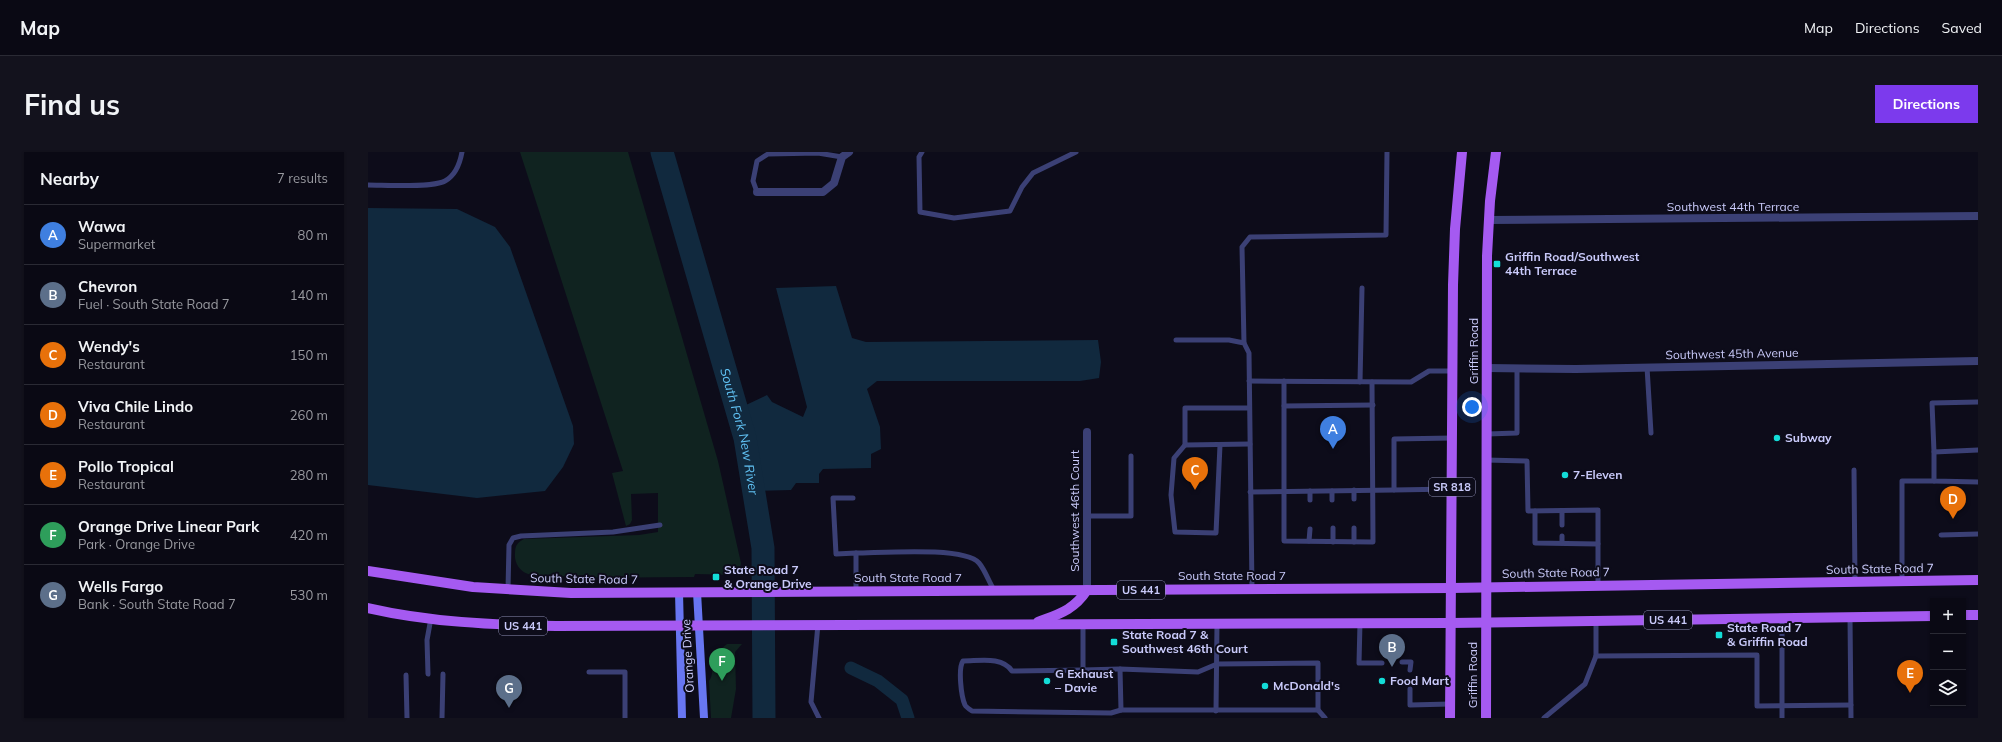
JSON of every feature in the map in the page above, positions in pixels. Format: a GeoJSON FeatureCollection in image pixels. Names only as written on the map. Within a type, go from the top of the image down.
{"type":"FeatureCollection","features":[{"type":"Feature","properties":{"kind":"main road","name":"Griffin Road"},"geometry":{"type":"LineString","coordinates":[[1450,718],[1455,229],[1462,152]]}},
{"type":"Feature","properties":{"kind":"main road","name":"Griffin Road"},"geometry":{"type":"LineString","coordinates":[[1486,718],[1486,460],[1489,220],[1496,152]]}},
{"type":"Feature","properties":{"kind":"main road","name":"South State Road 7"},"geometry":{"type":"LineString","coordinates":[[368,571],[444,584],[508,590],[570,593],[1452,588],[1978,580]]}},
{"type":"Feature","properties":{"kind":"main road"},"geometry":{"type":"LineString","coordinates":[[1031,625],[1066,612],[1080,601],[1087,590]]}},
{"type":"Feature","properties":{"kind":"main road","name":"US 441"},"geometry":{"type":"LineString","coordinates":[[368,608],[431,618],[506,625],[680,626],[795,624],[1083,625],[1451,623],[1930,616]]}},
{"type":"Feature","properties":{"kind":"main road"},"geometry":{"type":"LineString","coordinates":[[1966,616],[1978,615]]}},
{"type":"Feature","properties":{"kind":"street"},"geometry":{"type":"LineString","coordinates":[[757,192],[823,192],[834,183],[846,154]]}},
{"type":"Feature","properties":{"kind":"street","name":"Southwest 44th Terrace"},"geometry":{"type":"LineString","coordinates":[[1489,220],[1978,216]]}},
{"type":"Feature","properties":{"kind":"street","name":"Southwest 45th Avenue"},"geometry":{"type":"LineString","coordinates":[[1487,368],[1648,367],[1978,361]]}},
{"type":"Feature","properties":{"kind":"street","name":"Southwest 46th Court"},"geometry":{"type":"LineString","coordinates":[[1087,432],[1087,590]]}},
{"type":"Feature","properties":{"kind":"street","name":"Orange Drive"},"geometry":{"type":"LineString","coordinates":[[679,592],[682,718]]}},
{"type":"Feature","properties":{"kind":"street","name":"Orange Drive"},"geometry":{"type":"LineString","coordinates":[[697,592],[704,718]]}},
{"type":"Feature","properties":{"kind":"lane"},"geometry":{"type":"LineString","coordinates":[[368,185],[429,184],[445,181],[459,166],[462,152]]}},
{"type":"Feature","properties":{"kind":"lane"},"geometry":{"type":"LineString","coordinates":[[922,152],[920,157],[920,212],[954,218],[1010,211],[1022,187],[1032,172],[1076,152]]}},
{"type":"Feature","properties":{"kind":"lane"},"geometry":{"type":"LineString","coordinates":[[1252,588],[1249,408],[1250,381],[1249,353],[1244,343],[1242,247],[1250,237],[1386,235],[1387,152]]}},
{"type":"Feature","properties":{"kind":"lane"},"geometry":{"type":"LineString","coordinates":[[757,192],[753,181],[757,161],[768,154],[846,154]]}},
{"type":"Feature","properties":{"kind":"lane"},"geometry":{"type":"LineString","coordinates":[[1363,242],[1364,235]]}},
{"type":"Feature","properties":{"kind":"lane"},"geometry":{"type":"LineString","coordinates":[[1360,382],[1362,288]]}},
{"type":"Feature","properties":{"kind":"lane"},"geometry":{"type":"LineString","coordinates":[[1176,340],[1229,340],[1244,343]]}},
{"type":"Feature","properties":{"kind":"lane"},"geometry":{"type":"LineString","coordinates":[[1648,367],[1651,433]]}},
{"type":"Feature","properties":{"kind":"lane"},"geometry":{"type":"LineString","coordinates":[[1487,434],[1517,433],[1517,368]]}},
{"type":"Feature","properties":{"kind":"lane"},"geometry":{"type":"LineString","coordinates":[[1250,381],[1411,382],[1429,372],[1453,370]]}},
{"type":"Feature","properties":{"kind":"lane"},"geometry":{"type":"LineString","coordinates":[[1284,382],[1284,541],[1373,542],[1372,382]]}},
{"type":"Feature","properties":{"kind":"lane"},"geometry":{"type":"LineString","coordinates":[[1934,481],[1932,403],[1978,402]]}},
{"type":"Feature","properties":{"kind":"lane"},"geometry":{"type":"LineString","coordinates":[[1284,406],[1373,405]]}},
{"type":"Feature","properties":{"kind":"lane"},"geometry":{"type":"LineString","coordinates":[[1220,445],[1216,532],[1175,532],[1171,495],[1174,458],[1185,445],[1185,408],[1249,408]]}},
{"type":"Feature","properties":{"kind":"lane"},"geometry":{"type":"LineString","coordinates":[[1394,490],[1394,439],[1452,438]]}},
{"type":"Feature","properties":{"kind":"lane"},"geometry":{"type":"LineString","coordinates":[[1185,445],[1250,444]]}},
{"type":"Feature","properties":{"kind":"lane"},"geometry":{"type":"LineString","coordinates":[[1934,452],[1978,450]]}},
{"type":"Feature","properties":{"kind":"lane"},"geometry":{"type":"LineString","coordinates":[[1087,516],[1131,516],[1131,456]]}},
{"type":"Feature","properties":{"kind":"lane"},"geometry":{"type":"LineString","coordinates":[[1486,460],[1528,460],[1528,511],[1598,510],[1598,585]]}},
{"type":"Feature","properties":{"kind":"lane"},"geometry":{"type":"LineString","coordinates":[[1854,470],[1855,582]]}},
{"type":"Feature","properties":{"kind":"lane"},"geometry":{"type":"LineString","coordinates":[[1902,581],[1902,481],[1978,482]]}},
{"type":"Feature","properties":{"kind":"lane"},"geometry":{"type":"LineString","coordinates":[[1250,492],[1452,488]]}},
{"type":"Feature","properties":{"kind":"lane"},"geometry":{"type":"LineString","coordinates":[[1354,490],[1354,499]]}},
{"type":"Feature","properties":{"kind":"lane"},"geometry":{"type":"LineString","coordinates":[[1310,491],[1310,500]]}},
{"type":"Feature","properties":{"kind":"lane"},"geometry":{"type":"LineString","coordinates":[[1332,491],[1332,500]]}},
{"type":"Feature","properties":{"kind":"lane"},"geometry":{"type":"LineString","coordinates":[[853,498],[833,498],[836,554],[919,552],[967,555],[979,563],[994,591]]}},
{"type":"Feature","properties":{"kind":"lane"},"geometry":{"type":"LineString","coordinates":[[1535,511],[1535,543],[1598,544]]}},
{"type":"Feature","properties":{"kind":"lane"},"geometry":{"type":"LineString","coordinates":[[1562,511],[1562,525]]}},
{"type":"Feature","properties":{"kind":"lane"},"geometry":{"type":"LineString","coordinates":[[508,590],[509,545],[513,538],[521,536],[628,530],[660,524]]}},
{"type":"Feature","properties":{"kind":"lane"},"geometry":{"type":"LineString","coordinates":[[1333,528],[1333,542]]}},
{"type":"Feature","properties":{"kind":"lane"},"geometry":{"type":"LineString","coordinates":[[1354,528],[1354,542]]}},
{"type":"Feature","properties":{"kind":"lane"},"geometry":{"type":"LineString","coordinates":[[1310,529],[1310,541]]}},
{"type":"Feature","properties":{"kind":"lane"},"geometry":{"type":"LineString","coordinates":[[1941,535],[1978,534]]}},
{"type":"Feature","properties":{"kind":"lane"},"geometry":{"type":"LineString","coordinates":[[1562,536],[1562,543]]}},
{"type":"Feature","properties":{"kind":"lane"},"geometry":{"type":"LineString","coordinates":[[856,554],[856,592]]}},
{"type":"Feature","properties":{"kind":"lane"},"geometry":{"type":"LineString","coordinates":[[1850,617],[1851,718]]}},
{"type":"Feature","properties":{"kind":"lane"},"geometry":{"type":"LineString","coordinates":[[428,674],[427,640],[431,618]]}},
{"type":"Feature","properties":{"kind":"lane"},"geometry":{"type":"LineString","coordinates":[[1782,618],[1782,718]]}},
{"type":"Feature","properties":{"kind":"lane"},"geometry":{"type":"LineString","coordinates":[[1544,718],[1585,684],[1596,656],[1596,621]]}},
{"type":"Feature","properties":{"kind":"lane"},"geometry":{"type":"LineString","coordinates":[[1360,623],[1359,664],[1382,663]]}},
{"type":"Feature","properties":{"kind":"lane"},"geometry":{"type":"LineString","coordinates":[[818,624],[811,702],[819,718]]}},
{"type":"Feature","properties":{"kind":"lane"},"geometry":{"type":"LineString","coordinates":[[1216,711],[1217,624]]}},
{"type":"Feature","properties":{"kind":"lane"},"geometry":{"type":"LineString","coordinates":[[1083,625],[1083,670]]}},
{"type":"Feature","properties":{"kind":"lane"},"geometry":{"type":"LineString","coordinates":[[1596,656],[1758,655],[1757,706],[1782,707],[1851,705]]}},
{"type":"Feature","properties":{"kind":"lane"},"geometry":{"type":"LineString","coordinates":[[1318,710],[1121,710],[1111,713],[972,711],[964,704],[960,665],[963,661],[1002,661],[1008,665],[1012,671],[1120,669],[1198,672],[1216,664],[1318,663],[1318,710],[1325,718]]}},
{"type":"Feature","properties":{"kind":"lane"},"geometry":{"type":"LineString","coordinates":[[1402,662],[1411,662],[1410,670]]}},
{"type":"Feature","properties":{"kind":"lane"},"geometry":{"type":"LineString","coordinates":[[1120,669],[1121,710]]}},
{"type":"Feature","properties":{"kind":"lane"},"geometry":{"type":"LineString","coordinates":[[589,672],[625,672],[625,718]]}},
{"type":"Feature","properties":{"kind":"lane"},"geometry":{"type":"LineString","coordinates":[[442,674],[442,718]]}},
{"type":"Feature","properties":{"kind":"lane"},"geometry":{"type":"LineString","coordinates":[[406,675],[407,718]]}},
{"type":"Feature","properties":{"kind":"lane"},"geometry":{"type":"LineString","coordinates":[[1410,688],[1410,705],[1450,704]]}},
{"type":"Feature","properties":{"kind":"green space"},"geometry":{"type":"Polygon","coordinates":[[[520,152],[628,152],[718,461],[741,563],[739,575],[695,574],[694,577],[626,578],[535,576],[525,573],[518,566],[515,560],[516,546],[524,539],[639,535],[658,532],[658,493],[631,494],[632,520],[630,524],[626,526],[612,473],[623,471],[520,152]]]}},
{"type":"Feature","properties":{"kind":"green space"},"geometry":{"type":"Polygon","coordinates":[[[727,644],[742,644],[735,652],[736,689],[731,718],[711,718],[709,681],[713,662],[720,653],[721,649],[727,644]]]}},
{"type":"Feature","properties":{"kind":"water"},"geometry":{"type":"Polygon","coordinates":[[[368,208],[457,209],[495,227],[510,247],[573,426],[574,444],[563,467],[545,491],[477,498],[368,485],[368,208]]]}},
{"type":"Feature","properties":{"kind":"water"},"geometry":{"type":"Polygon","coordinates":[[[836,286],[852,338],[866,342],[1098,340],[1101,362],[1099,378],[1080,381],[877,381],[867,389],[880,427],[881,449],[871,454],[871,468],[823,469],[819,474],[819,483],[796,483],[791,490],[754,491],[745,438],[746,405],[767,395],[772,402],[803,417],[807,407],[776,288],[836,286]]]}},
{"type":"Feature","properties":{"kind":"waterway","name":"South Fork New River"},"geometry":{"type":"LineString","coordinates":[[662,152],[745,438],[763,548],[764,718]]}},
{"type":"Feature","properties":{"kind":"waterway"},"geometry":{"type":"LineString","coordinates":[[851,668],[878,681],[902,700],[908,718]]}},
{"type":"Feature","properties":{"kind":"place","name":"Griffin Road/Southwest 44th Terrace"},"geometry":{"type":"Point","coordinates":[1497,264]}},
{"type":"Feature","properties":{"kind":"place","name":"Subway"},"geometry":{"type":"Point","coordinates":[1777,438]}},
{"type":"Feature","properties":{"kind":"place","name":"Wawa"},"geometry":{"type":"Point","coordinates":[1333,449]}},
{"type":"Feature","properties":{"kind":"place","name":"7-Eleven"},"geometry":{"type":"Point","coordinates":[1565,475]}},
{"type":"Feature","properties":{"kind":"place","name":"Wendy's"},"geometry":{"type":"Point","coordinates":[1195,490]}},
{"type":"Feature","properties":{"kind":"place","name":"Viva Chile Lindo"},"geometry":{"type":"Point","coordinates":[1953,519]}},
{"type":"Feature","properties":{"kind":"place","name":"State Road 7 & Orange Drive"},"geometry":{"type":"Point","coordinates":[716,577]}},
{"type":"Feature","properties":{"kind":"place","name":"State Road 7 & Griffin Road"},"geometry":{"type":"Point","coordinates":[1719,635]}},
{"type":"Feature","properties":{"kind":"place","name":"State Road 7 & Southwest 46th Court"},"geometry":{"type":"Point","coordinates":[1114,642]}},
{"type":"Feature","properties":{"kind":"place","name":"Chevron"},"geometry":{"type":"Point","coordinates":[1392,667]}},
{"type":"Feature","properties":{"kind":"place","name":"Orange Drive Linear Park"},"geometry":{"type":"Point","coordinates":[722,681]}},
{"type":"Feature","properties":{"kind":"place","name":"G Exhaust – Davie"},"geometry":{"type":"Point","coordinates":[1047,681]}},
{"type":"Feature","properties":{"kind":"place","name":"Food Mart"},"geometry":{"type":"Point","coordinates":[1382,681]}},
{"type":"Feature","properties":{"kind":"place","name":"McDonald's"},"geometry":{"type":"Point","coordinates":[1265,686]}},
{"type":"Feature","properties":{"kind":"place","name":"Pollo Tropical"},"geometry":{"type":"Point","coordinates":[1910,693]}},
{"type":"Feature","properties":{"kind":"place","name":"Wells Fargo"},"geometry":{"type":"Point","coordinates":[509,708]}}]}
